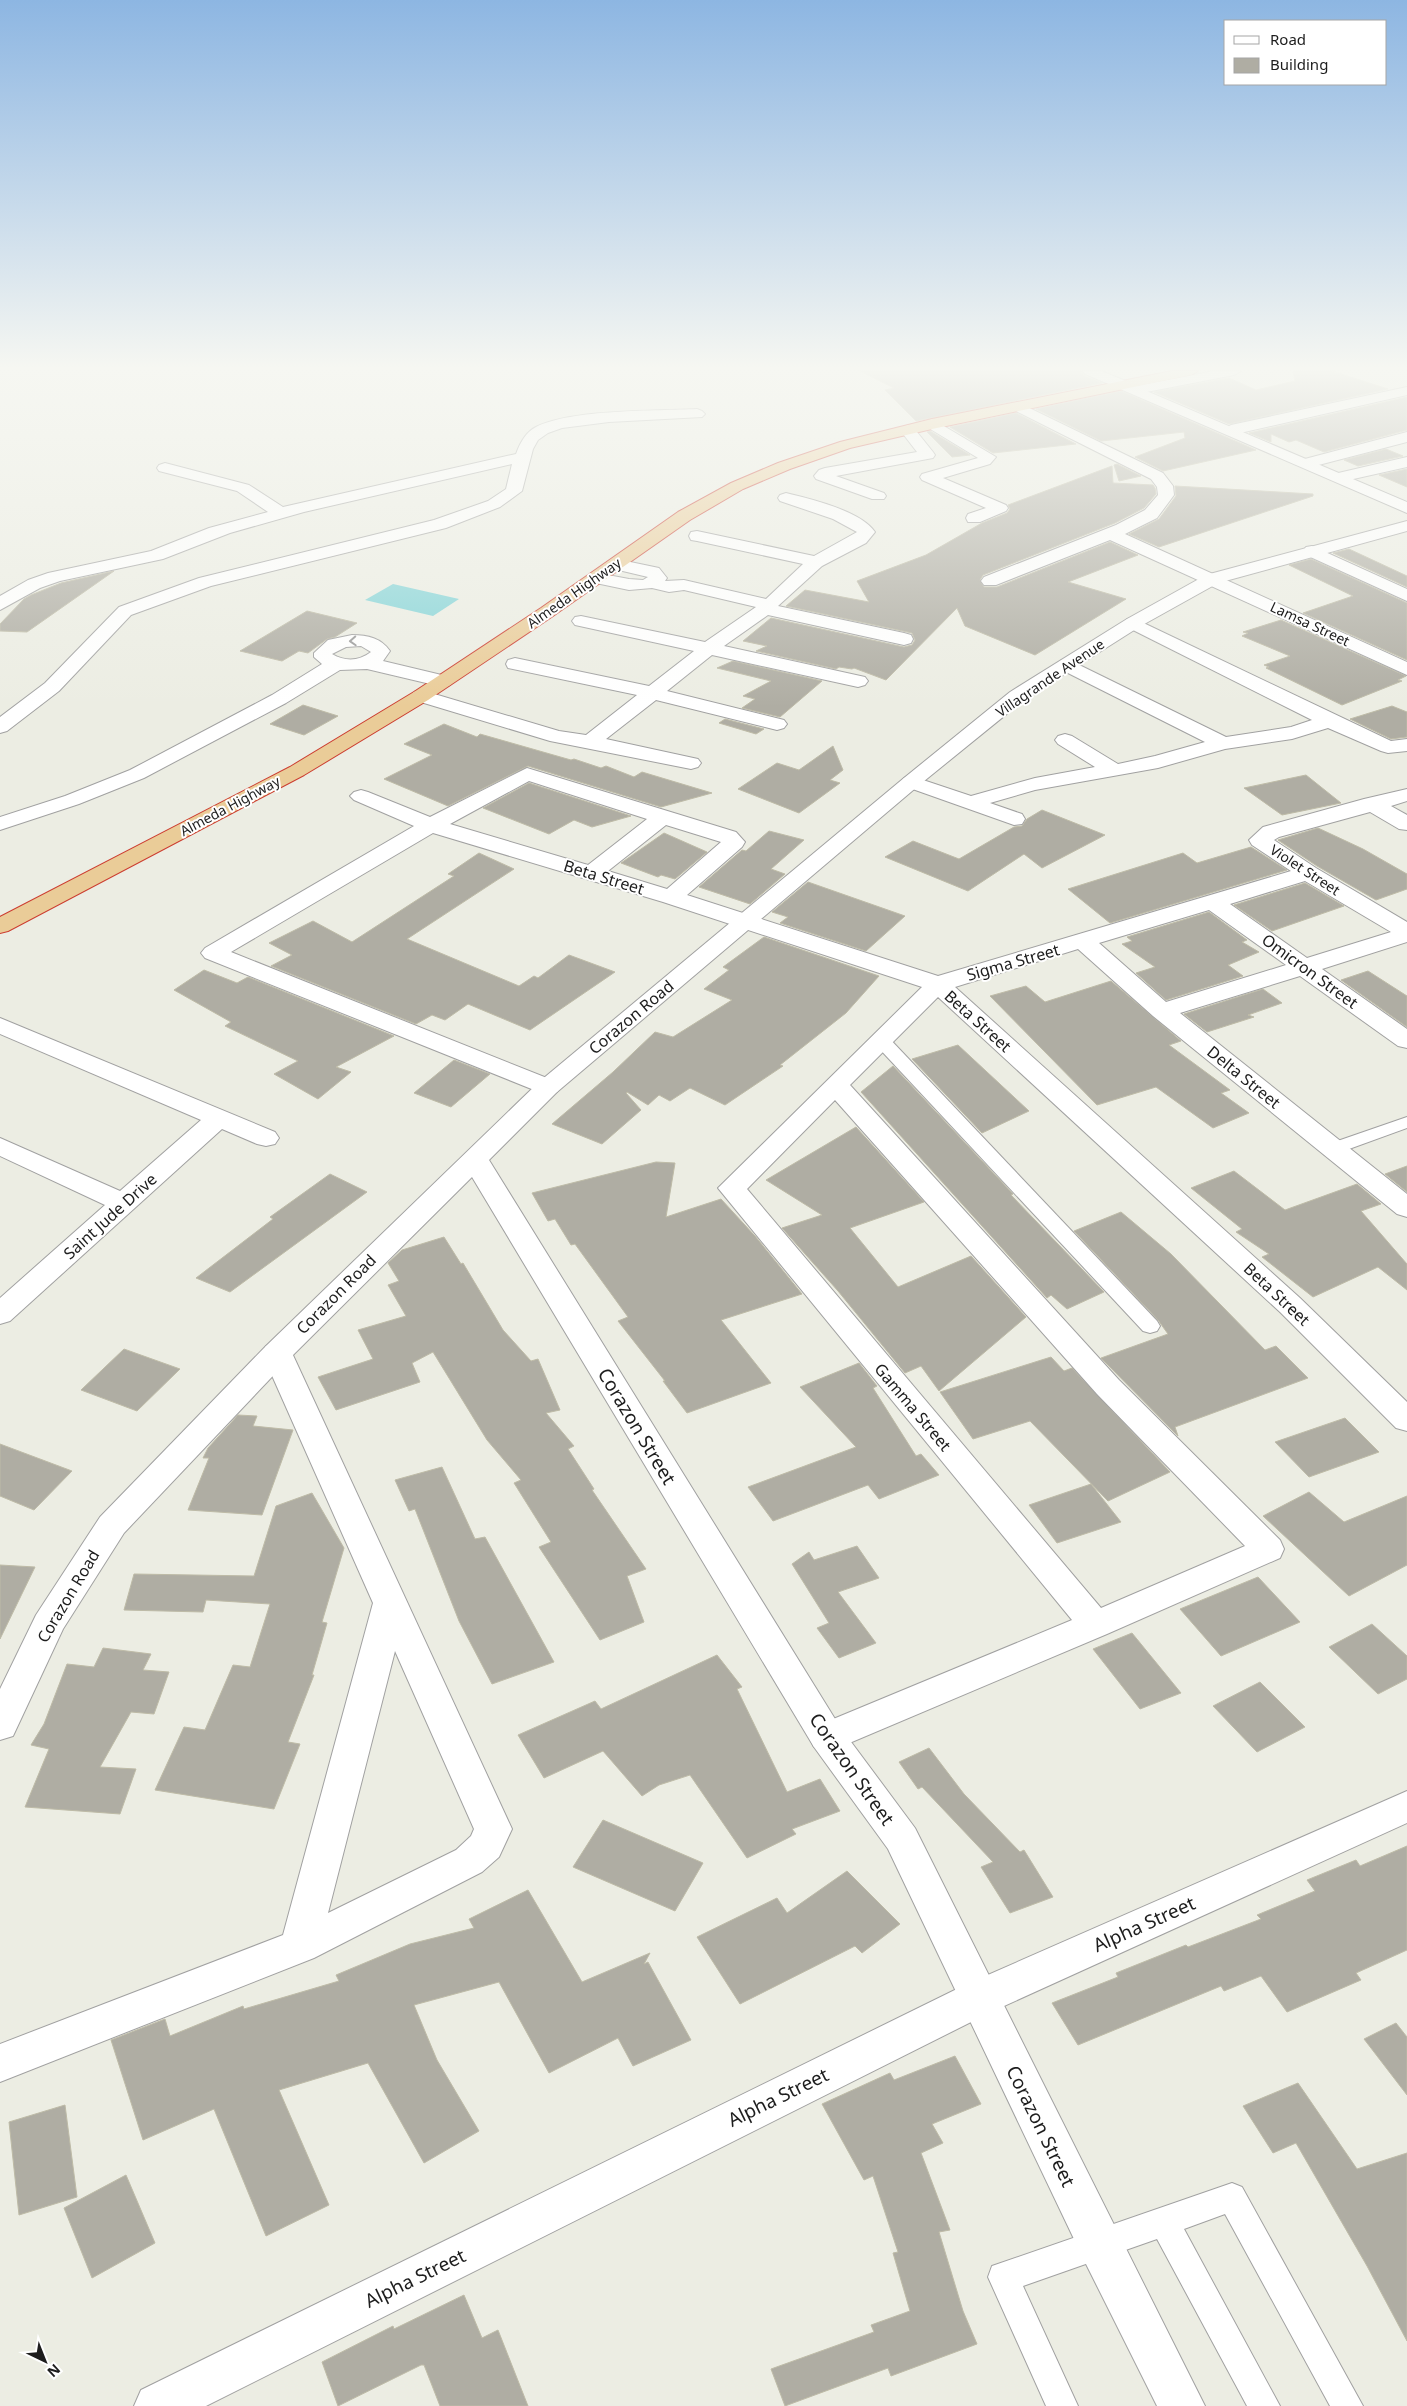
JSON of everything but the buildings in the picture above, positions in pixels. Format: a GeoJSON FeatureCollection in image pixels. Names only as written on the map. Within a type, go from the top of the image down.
{"type":"FeatureCollection","features":[{"type":"Feature","properties":{"kind":"highway","name":"Almeda Highway"},"geometry":{"type":"LineString","coordinates":[[0,926],[297,771],[421,696],[437,674],[597,578],[684,516],[743,483]]}},
{"type":"Feature","properties":{"kind":"street"},"geometry":{"type":"LineString","coordinates":[[225,483],[243,488],[281,513]]}},
{"type":"Feature","properties":{"kind":"street"},"geometry":{"type":"LineString","coordinates":[[0,605],[6,599],[38,584],[74,572],[156,555],[221,530],[281,513],[409,483]]}},
{"type":"Feature","properties":{"kind":"street"},"geometry":{"type":"LineString","coordinates":[[0,726],[52,687],[125,612],[205,582],[440,524],[485,508],[514,491],[516,483]]}},
{"type":"Feature","properties":{"kind":"street"},"geometry":{"type":"LineString","coordinates":[[842,483],[878,496]]}},
{"type":"Feature","properties":{"kind":"street"},"geometry":{"type":"LineString","coordinates":[[943,483],[1000,508],[974,518]]}},
{"type":"Feature","properties":{"kind":"street"},"geometry":{"type":"LineString","coordinates":[[990,581],[1112,534],[1151,514],[1166,495],[1163,483]]}},
{"type":"Feature","properties":{"kind":"street"},"geometry":{"type":"LineString","coordinates":[[1354,483],[1407,508]]}},
{"type":"Feature","properties":{"kind":"street"},"geometry":{"type":"LineString","coordinates":[[590,742],[710,648],[767,607],[816,562],[860,538],[867,532],[858,524],[839,516],[786,498]]}},
{"type":"Feature","properties":{"kind":"street","name":"Villagrande Avenue"},"geometry":{"type":"LineString","coordinates":[[743,922],[1017,696],[1133,624],[1212,579],[1407,526]]}},
{"type":"Feature","properties":{"kind":"street","name":"Lamsa Street"},"geometry":{"type":"LineString","coordinates":[[1112,534],[1407,669]]}},
{"type":"Feature","properties":{"kind":"street"},"geometry":{"type":"LineString","coordinates":[[697,536],[816,562]]}},
{"type":"Feature","properties":{"kind":"street"},"geometry":{"type":"LineString","coordinates":[[1312,551],[1407,596]]}},
{"type":"Feature","properties":{"kind":"street"},"geometry":{"type":"LineString","coordinates":[[156,555],[172,564]]}},
{"type":"Feature","properties":{"kind":"street"},"geometry":{"type":"LineString","coordinates":[[616,564],[649,571],[654,580],[669,587],[684,585],[767,607],[904,639]]}},
{"type":"Feature","properties":{"kind":"street"},"geometry":{"type":"LineString","coordinates":[[188,573],[205,582]]}},
{"type":"Feature","properties":{"kind":"street"},"geometry":{"type":"LineString","coordinates":[[597,578],[636,585],[654,580]]}},
{"type":"Feature","properties":{"kind":"street"},"geometry":{"type":"LineString","coordinates":[[581,622],[858,681]]}},
{"type":"Feature","properties":{"kind":"street"},"geometry":{"type":"LineString","coordinates":[[1133,624],[1328,720],[1388,747],[1407,745]]}},
{"type":"Feature","properties":{"kind":"street"},"geometry":{"type":"LineString","coordinates":[[0,824],[72,800],[137,774],[279,699],[336,664],[373,659],[437,674]]}},
{"type":"Feature","properties":{"kind":"street"},"geometry":{"type":"LineString","coordinates":[[515,664],[653,693],[777,724]]}},
{"type":"Feature","properties":{"kind":"street"},"geometry":{"type":"LineString","coordinates":[[1066,665],[1223,743]]}},
{"type":"Feature","properties":{"kind":"street"},"geometry":{"type":"LineString","coordinates":[[421,696],[557,737],[691,763]]}},
{"type":"Feature","properties":{"kind":"street"},"geometry":{"type":"LineString","coordinates":[[970,804],[991,794],[1030,784],[1148,764],[1223,743],[1315,728],[1328,720]]}},
{"type":"Feature","properties":{"kind":"street"},"geometry":{"type":"LineString","coordinates":[[1065,740],[1114,770]]}},
{"type":"Feature","properties":{"kind":"street"},"geometry":{"type":"LineString","coordinates":[[548,1087],[213,953],[431,825],[527,774],[728,837],[734,842],[671,897]]}},
{"type":"Feature","properties":{"kind":"street"},"geometry":{"type":"LineString","coordinates":[[911,782],[1014,820]]}},
{"type":"Feature","properties":{"kind":"street","name":"Violet Street"},"geometry":{"type":"LineString","coordinates":[[1407,795],[1371,803],[1272,832],[1260,840],[1308,873],[1407,932]]}},
{"type":"Feature","properties":{"kind":"street","name":"Beta Street"},"geometry":{"type":"LineString","coordinates":[[361,796],[431,825],[671,897],[938,984],[1290,1305],[1407,1420]]}},
{"type":"Feature","properties":{"kind":"street"},"geometry":{"type":"LineString","coordinates":[[1371,803],[1407,824]]}},
{"type":"Feature","properties":{"kind":"street"},"geometry":{"type":"LineString","coordinates":[[590,873],[664,816]]}},
{"type":"Feature","properties":{"kind":"street","name":"Sigma Street"},"geometry":{"type":"LineString","coordinates":[[732,1188],[938,984],[1009,962],[1084,942],[1308,873]]}},
{"type":"Feature","properties":{"kind":"street","name":"Omicron Street"},"geometry":{"type":"LineString","coordinates":[[1213,902],[1407,1041]]}},
{"type":"Feature","properties":{"kind":"street","name":"Corazon Road"},"geometry":{"type":"LineString","coordinates":[[0,1726],[48,1624],[112,1525],[276,1353],[548,1087],[743,922]]}},
{"type":"Feature","properties":{"kind":"street"},"geometry":{"type":"LineString","coordinates":[[1162,1011],[1407,935]]}},
{"type":"Feature","properties":{"kind":"street","name":"Delta Street"},"geometry":{"type":"LineString","coordinates":[[1084,942],[1162,1011],[1332,1150],[1407,1208]]}},
{"type":"Feature","properties":{"kind":"street"},"geometry":{"type":"LineString","coordinates":[[0,1025],[266,1138]]}},
{"type":"Feature","properties":{"kind":"street"},"geometry":{"type":"LineString","coordinates":[[827,1737],[1095,1626],[1268,1549],[1108,1387],[836,1085]]}},
{"type":"Feature","properties":{"kind":"street","name":"Saint Jude Drive"},"geometry":{"type":"LineString","coordinates":[[0,1314],[218,1118]]}},
{"type":"Feature","properties":{"kind":"street"},"geometry":{"type":"LineString","coordinates":[[0,1146],[124,1204]]}},
{"type":"Feature","properties":{"kind":"street","name":"Corazon Street"},"geometry":{"type":"LineString","coordinates":[[474,1158],[827,1737],[902,1839],[1100,2245],[1182,2406]]}},
{"type":"Feature","properties":{"kind":"street","name":"Gamma Street"},"geometry":{"type":"LineString","coordinates":[[732,1188],[1095,1626]]}},
{"type":"Feature","properties":{"kind":"street"},"geometry":{"type":"LineString","coordinates":[[0,2063],[300,1946],[469,1860],[486,1846],[493,1829],[276,1353]]}},
{"type":"Feature","properties":{"kind":"street"},"geometry":{"type":"LineString","coordinates":[[300,1946],[390,1603]]}},
{"type":"Feature","properties":{"kind":"street","name":"Alpha Street"},"geometry":{"type":"LineString","coordinates":[[157,2406],[979,1998],[1407,1806]]}},
{"type":"Feature","properties":{"kind":"lane"},"geometry":{"type":"LineString","coordinates":[[881,1040],[1150,1326]]}},
{"type":"Feature","properties":{"kind":"lane"},"geometry":{"type":"LineString","coordinates":[[1332,1150],[1407,1122]]}},
{"type":"Feature","properties":{"kind":"lane"},"geometry":{"type":"LineString","coordinates":[[1062,2406],[1003,2278],[1100,2245],[1232,2196],[1347,2406]]}},
{"type":"Feature","properties":{"kind":"lane"},"geometry":{"type":"LineString","coordinates":[[1164,2220],[1264,2406]]}},
{"type":"Feature","properties":{"kind":"shaded area"},"geometry":{"type":"Polygon","coordinates":[[[393,584],[459,599],[433,616],[365,600],[393,584]]]}}]}
